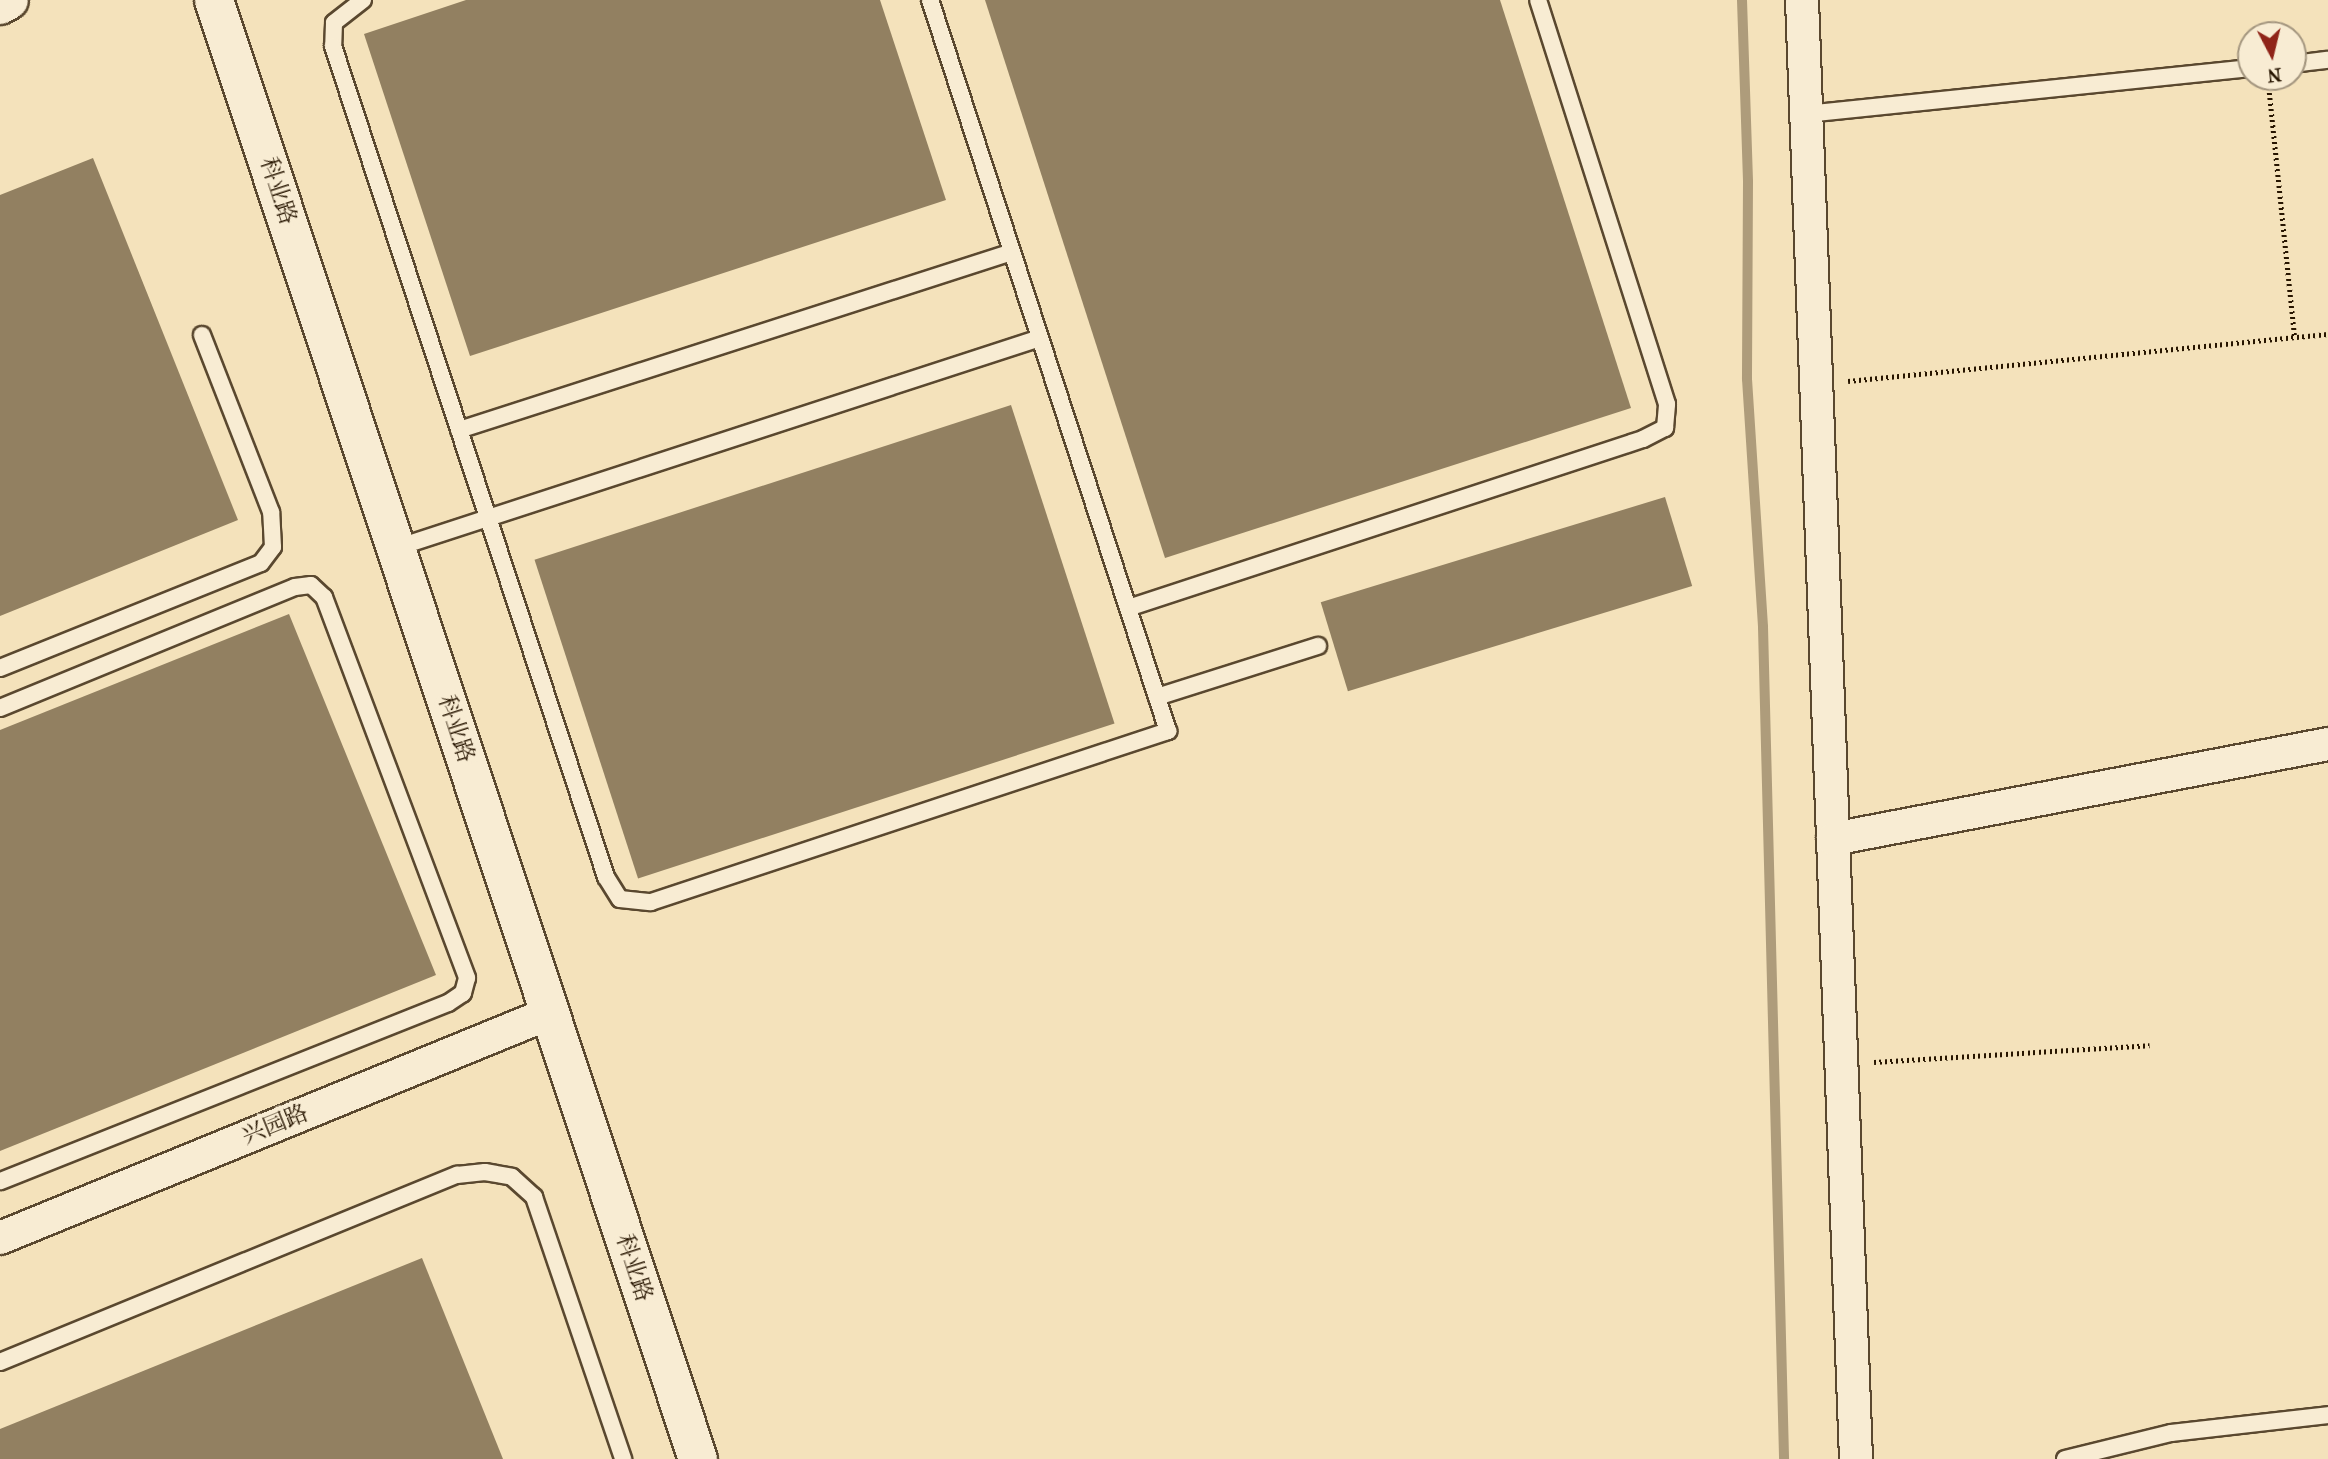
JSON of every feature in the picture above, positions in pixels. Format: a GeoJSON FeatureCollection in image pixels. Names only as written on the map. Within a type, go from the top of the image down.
{"type":"FeatureCollection","features":[{"type":"Feature","properties":{"kind":"street"},"geometry":{"type":"LineString","coordinates":[[0,5],[9,0]]}},
{"type":"Feature","properties":{"kind":"street","name":"科业路"},"geometry":{"type":"LineString","coordinates":[[214,0],[698,1459]]}},
{"type":"Feature","properties":{"kind":"street"},"geometry":{"type":"LineString","coordinates":[[1802,0],[1856,1459]]}},
{"type":"Feature","properties":{"kind":"street"},"geometry":{"type":"LineString","coordinates":[[1833,839],[2328,744]]}},
{"type":"Feature","properties":{"kind":"street","name":"兴园路"},"geometry":{"type":"LineString","coordinates":[[0,1238],[550,1013]]}},
{"type":"Feature","properties":{"kind":"lane"},"geometry":{"type":"LineString","coordinates":[[363,0],[334,23],[333,46],[606,877],[620,899],[651,902],[1168,731],[930,0]]}},
{"type":"Feature","properties":{"kind":"lane"},"geometry":{"type":"LineString","coordinates":[[1128,608],[1643,439],[1665,428],[1667,404],[1538,0]]}},
{"type":"Feature","properties":{"kind":"lane"},"geometry":{"type":"LineString","coordinates":[[2307,62],[2328,60]]}},
{"type":"Feature","properties":{"kind":"lane"},"geometry":{"type":"LineString","coordinates":[[1806,114],[2237,69]]}},
{"type":"Feature","properties":{"kind":"lane"},"geometry":{"type":"LineString","coordinates":[[459,430],[1012,251]]}},
{"type":"Feature","properties":{"kind":"lane"},"geometry":{"type":"LineString","coordinates":[[0,668],[261,563],[273,547],[271,512],[202,335]]}},
{"type":"Feature","properties":{"kind":"lane"},"geometry":{"type":"LineString","coordinates":[[396,548],[1040,338]]}},
{"type":"Feature","properties":{"kind":"lane"},"geometry":{"type":"LineString","coordinates":[[0,708],[295,587],[311,584],[324,597],[467,978],[463,993],[448,1003],[0,1181]]}},
{"type":"Feature","properties":{"kind":"lane"},"geometry":{"type":"LineString","coordinates":[[1157,697],[1318,646]]}},
{"type":"Feature","properties":{"kind":"lane"},"geometry":{"type":"LineString","coordinates":[[0,1362],[457,1175],[485,1172],[512,1177],[534,1198],[623,1459]]}},
{"type":"Feature","properties":{"kind":"lane"},"geometry":{"type":"LineString","coordinates":[[2065,1459],[2171,1433],[2328,1415]]}},
{"type":"Feature","properties":{"kind":"path"},"geometry":{"type":"LineString","coordinates":[[2270,91],[2295,337]]}},
{"type":"Feature","properties":{"kind":"path"},"geometry":{"type":"LineString","coordinates":[[1816,384],[2328,334]]}},
{"type":"Feature","properties":{"kind":"path"},"geometry":{"type":"LineString","coordinates":[[1842,1064],[2149,1045]]}},
{"type":"Feature","properties":{"kind":"building"},"geometry":{"type":"Polygon","coordinates":[[[466,0],[880,0],[946,200],[470,356],[364,34],[466,0]]]}},
{"type":"Feature","properties":{"kind":"building"},"geometry":{"type":"Polygon","coordinates":[[[985,0],[1500,0],[1631,408],[1165,558],[985,0]]]}},
{"type":"Feature","properties":{"kind":"building"},"geometry":{"type":"Polygon","coordinates":[[[93,158],[238,520],[0,616],[0,195],[93,158]]]}},
{"type":"Feature","properties":{"kind":"building"},"geometry":{"type":"Polygon","coordinates":[[[1011,405],[1115,724],[638,878],[535,560],[1011,405]]]}},
{"type":"Feature","properties":{"kind":"building"},"geometry":{"type":"Polygon","coordinates":[[[1665,497],[1692,586],[1348,691],[1321,602],[1665,497]]]}},
{"type":"Feature","properties":{"kind":"building"},"geometry":{"type":"Polygon","coordinates":[[[289,614],[436,975],[0,1151],[0,730],[289,614]]]}},
{"type":"Feature","properties":{"kind":"building"},"geometry":{"type":"Polygon","coordinates":[[[422,1258],[503,1459],[0,1459],[0,1429],[422,1258]]]}},
{"type":"Feature","properties":{"kind":"waterway"},"geometry":{"type":"LineString","coordinates":[[1742,0],[1748,182],[1747,379],[1763,627],[1784,1459]]}}]}
